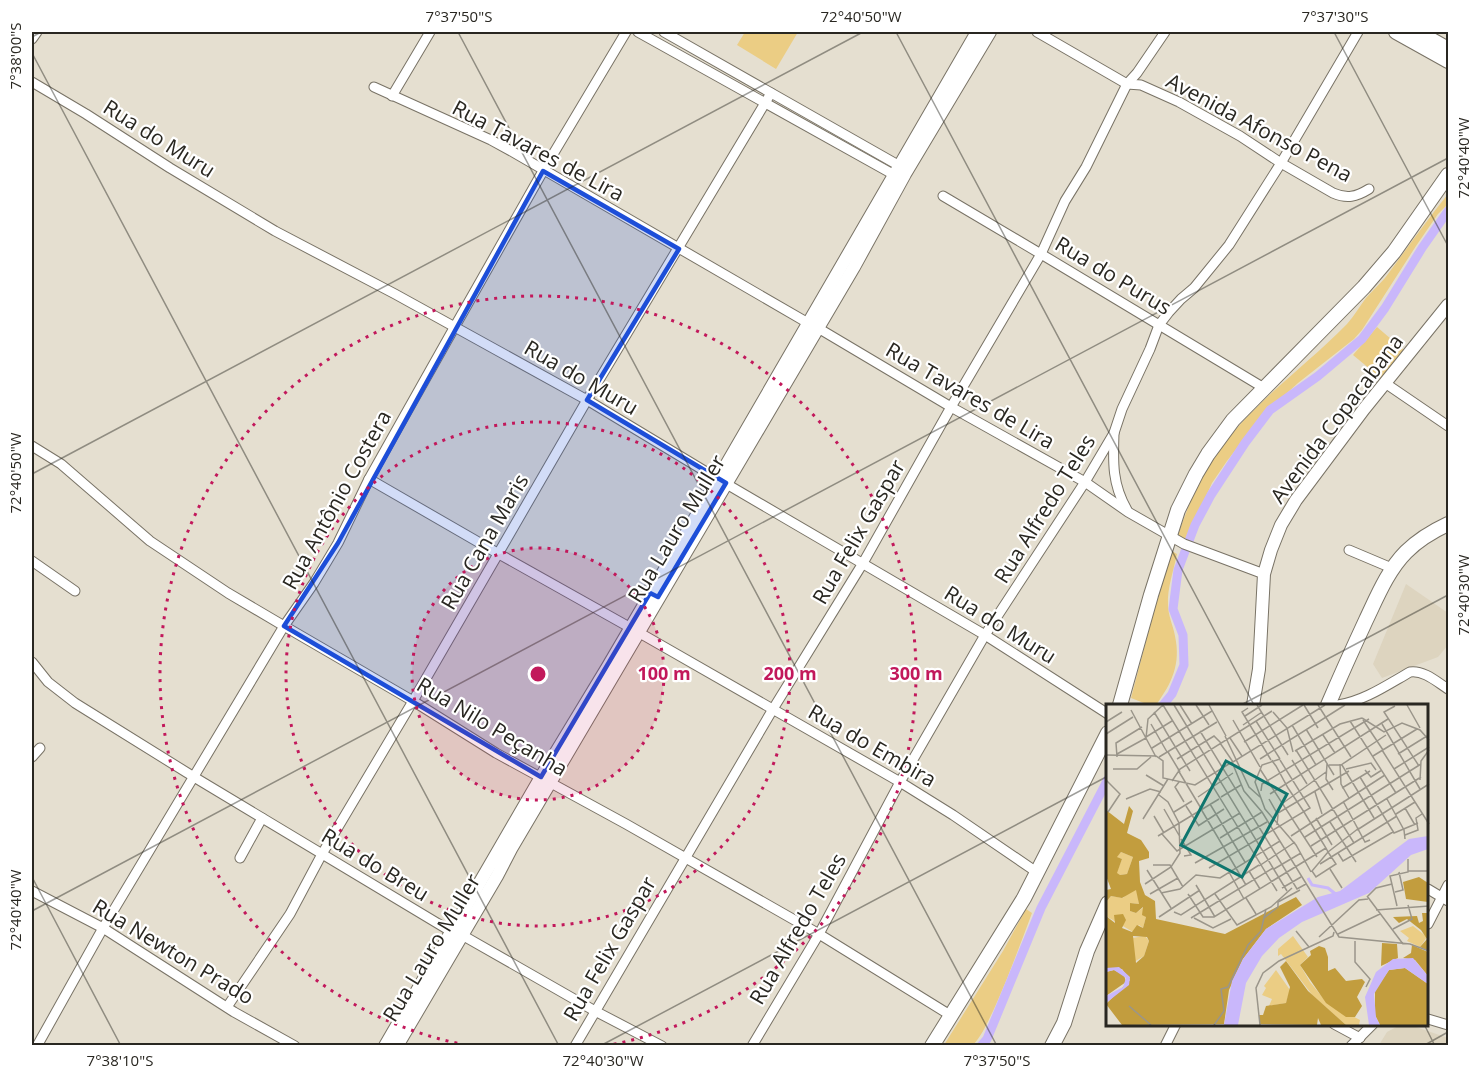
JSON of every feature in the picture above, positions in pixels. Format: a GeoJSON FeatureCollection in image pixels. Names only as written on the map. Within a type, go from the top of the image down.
{"type":"FeatureCollection","features":[{"type":"Feature","properties":{"kind":"main road"},"geometry":{"type":"LineString","coordinates":[[1396,32],[1449,61]]}},
{"type":"Feature","properties":{"kind":"main road"},"geometry":{"type":"LineString","coordinates":[[1418,32],[1449,49]]}},
{"type":"Feature","properties":{"kind":"main road"},"geometry":{"type":"LineString","coordinates":[[1120,704],[1151,595],[1182,501],[1208,454],[1233,420],[1364,287],[1394,252],[1449,175]]}},
{"type":"Feature","properties":{"kind":"main road"},"geometry":{"type":"LineString","coordinates":[[1328,704],[1377,597],[1394,569],[1405,553],[1419,540],[1449,524]]}},
{"type":"Feature","properties":{"kind":"main road"},"geometry":{"type":"LineString","coordinates":[[932,1046],[1024,898],[1106,737]]}},
{"type":"Feature","properties":{"kind":"main road"},"geometry":{"type":"LineString","coordinates":[[1052,1046],[1064,1023],[1087,951],[1106,908]]}},
{"type":"Feature","properties":{"kind":"street"},"geometry":{"type":"LineString","coordinates":[[32,39],[37,32]]}},
{"type":"Feature","properties":{"kind":"street"},"geometry":{"type":"LineString","coordinates":[[392,96],[430,32]]}},
{"type":"Feature","properties":{"kind":"street","name":"Rua Antônio Costera"},"geometry":{"type":"LineString","coordinates":[[37,1046],[103,928],[284,626],[338,543],[369,479],[454,328],[543,171],[626,32]]}},
{"type":"Feature","properties":{"kind":"street"},"geometry":{"type":"LineString","coordinates":[[640,32],[765,104],[901,172]]}},
{"type":"Feature","properties":{"kind":"street"},"geometry":{"type":"LineString","coordinates":[[664,32],[771,93],[901,172]]}},
{"type":"Feature","properties":{"kind":"street","name":"Rua Lauro Muller"},"geometry":{"type":"LineString","coordinates":[[385,1046],[413,1007],[722,481],[901,172],[977,32]]}},
{"type":"Feature","properties":{"kind":"street","name":"Rua Lauro Muller"},"geometry":{"type":"LineString","coordinates":[[901,172],[990,32]]}},
{"type":"Feature","properties":{"kind":"street","name":"Avenida Afonso Pena"},"geometry":{"type":"LineString","coordinates":[[1037,32],[1127,84],[1141,85],[1179,102],[1341,197],[1358,196],[1369,189]]}},
{"type":"Feature","properties":{"kind":"street","name":"Rua Felix Gaspar"},"geometry":{"type":"LineString","coordinates":[[575,1046],[773,709],[863,563],[1041,254],[1065,201],[1086,167],[1127,84],[1165,32]]}},
{"type":"Feature","properties":{"kind":"street","name":"Rua Alfredo Teles"},"geometry":{"type":"LineString","coordinates":[[752,1046],[819,934],[900,782],[985,635],[1085,482],[1114,433],[1122,409],[1160,325],[1229,246],[1358,32]]}},
{"type":"Feature","properties":{"kind":"street","name":"Rua do Muru"},"geometry":{"type":"LineString","coordinates":[[32,82],[275,231],[587,400],[985,635],[1106,713]]}},
{"type":"Feature","properties":{"kind":"street","name":"Rua Tavares de Lira"},"geometry":{"type":"LineString","coordinates":[[374,87],[490,140],[1085,482],[1128,512],[1187,546],[1264,574]]}},
{"type":"Feature","properties":{"kind":"street","name":"Rua Cana Maris"},"geometry":{"type":"LineString","coordinates":[[227,1007],[290,914],[322,854],[587,400],[771,93]]}},
{"type":"Feature","properties":{"kind":"street","name":"Rua do Purus"},"geometry":{"type":"LineString","coordinates":[[943,196],[1264,388]]}},
{"type":"Feature","properties":{"kind":"street","name":"Avenida Copacabana"},"geometry":{"type":"LineString","coordinates":[[1253,704],[1259,669],[1264,574],[1281,525],[1296,500],[1385,383],[1449,305]]}},
{"type":"Feature","properties":{"kind":"street"},"geometry":{"type":"LineString","coordinates":[[1385,383],[1449,426]]}},
{"type":"Feature","properties":{"kind":"street"},"geometry":{"type":"LineString","coordinates":[[1114,433],[1114,476],[1119,496],[1128,512]]}},
{"type":"Feature","properties":{"kind":"street","name":"Rua Nilo Peçanha"},"geometry":{"type":"LineString","coordinates":[[32,446],[61,464],[150,540],[284,626],[413,701],[479,743],[819,934],[950,1015]]}},
{"type":"Feature","properties":{"kind":"street","name":"Rua do Embira"},"geometry":{"type":"LineString","coordinates":[[369,479],[900,782],[1038,873]]}},
{"type":"Feature","properties":{"kind":"street"},"geometry":{"type":"LineString","coordinates":[[1349,550],[1394,569]]}},
{"type":"Feature","properties":{"kind":"street"},"geometry":{"type":"LineString","coordinates":[[32,561],[75,591]]}},
{"type":"Feature","properties":{"kind":"street","name":"Rua do Breu"},"geometry":{"type":"LineString","coordinates":[[32,662],[48,682],[75,703],[194,777],[457,933],[662,1046]]}},
{"type":"Feature","properties":{"kind":"street"},"geometry":{"type":"LineString","coordinates":[[1347,704],[1416,671],[1449,689]]}},
{"type":"Feature","properties":{"kind":"street"},"geometry":{"type":"LineString","coordinates":[[32,757],[40,748]]}},
{"type":"Feature","properties":{"kind":"street"},"geometry":{"type":"LineString","coordinates":[[240,858],[262,818]]}},
{"type":"Feature","properties":{"kind":"street"},"geometry":{"type":"LineString","coordinates":[[1429,923],[1445,899],[1449,885]]}},
{"type":"Feature","properties":{"kind":"street"},"geometry":{"type":"LineString","coordinates":[[1429,890],[1445,899]]}},
{"type":"Feature","properties":{"kind":"street","name":"Rua Newton Prado"},"geometry":{"type":"LineString","coordinates":[[32,891],[103,928],[227,1007],[295,1046]]}},
{"type":"Feature","properties":{"kind":"street","name":"Rua Lauro Muller"},"geometry":{"type":"LineString","coordinates":[[397,1046],[413,1007]]}},
{"type":"Feature","properties":{"kind":"street"},"geometry":{"type":"LineString","coordinates":[[1429,1019],[1449,1025]]}},
{"type":"Feature","properties":{"kind":"street"},"geometry":{"type":"LineString","coordinates":[[1165,1046],[1175,1026]]}},
{"type":"Feature","properties":{"kind":"street"},"geometry":{"type":"LineString","coordinates":[[1337,1026],[1360,1042]]}},
{"type":"Feature","properties":{"kind":"street"},"geometry":{"type":"LineString","coordinates":[[1351,1046],[1360,1042],[1372,1026]]}},
{"type":"Feature","properties":{"kind":"highlighted area"},"geometry":{"type":"Polygon","coordinates":[[[543,171],[679,249],[587,400],[726,483],[658,597],[650,593],[541,777],[284,626],[338,543],[543,171]]]}},
{"type":"Feature","properties":{"kind":"shaded area"},"geometry":{"type":"Polygon","coordinates":[[[745,32],[798,32],[776,69],[737,45],[745,32]]]}},
{"type":"Feature","properties":{"kind":"shaded area"},"geometry":{"type":"Polygon","coordinates":[[[1448,194],[1448,204],[1438,214],[1416,246],[1362,330],[1261,417],[1212,483],[1187,543],[1180,541],[1178,535],[1197,487],[1212,460],[1227,440],[1259,405],[1347,324],[1448,194]]]}},
{"type":"Feature","properties":{"kind":"shaded area"},"geometry":{"type":"Polygon","coordinates":[[[1377,327],[1405,351],[1382,379],[1353,355],[1377,327]]]}},
{"type":"Feature","properties":{"kind":"shaded area"},"geometry":{"type":"Polygon","coordinates":[[[1170,550],[1177,554],[1168,598],[1177,646],[1174,673],[1157,704],[1146,704],[1131,698],[1170,550]]]}},
{"type":"Feature","properties":{"kind":"shaded area"},"geometry":{"type":"Polygon","coordinates":[[[1406,584],[1448,613],[1448,645],[1438,657],[1382,678],[1373,664],[1406,584]]]}},
{"type":"Feature","properties":{"kind":"shaded area"},"geometry":{"type":"Polygon","coordinates":[[[1026,909],[1032,913],[994,1009],[982,1033],[973,1045],[944,1045],[1003,951],[1026,909]]]}},
{"type":"Feature","properties":{"kind":"shaded area"},"geometry":{"type":"Polygon","coordinates":[[[1398,1026],[1416,1027],[1448,1038],[1448,1045],[1379,1045],[1387,1032],[1398,1026]]]}},
{"type":"Feature","properties":{"kind":"waterway"},"geometry":{"type":"LineString","coordinates":[[1164,704],[1172,694],[1184,665],[1183,635],[1173,609],[1178,570],[1195,525],[1211,495],[1270,410],[1318,376],[1362,339],[1385,308],[1448,211]]}},
{"type":"Feature","properties":{"kind":"waterway"},"geometry":{"type":"LineString","coordinates":[[981,1046],[987,1039],[1041,908],[1106,783]]}}]}
